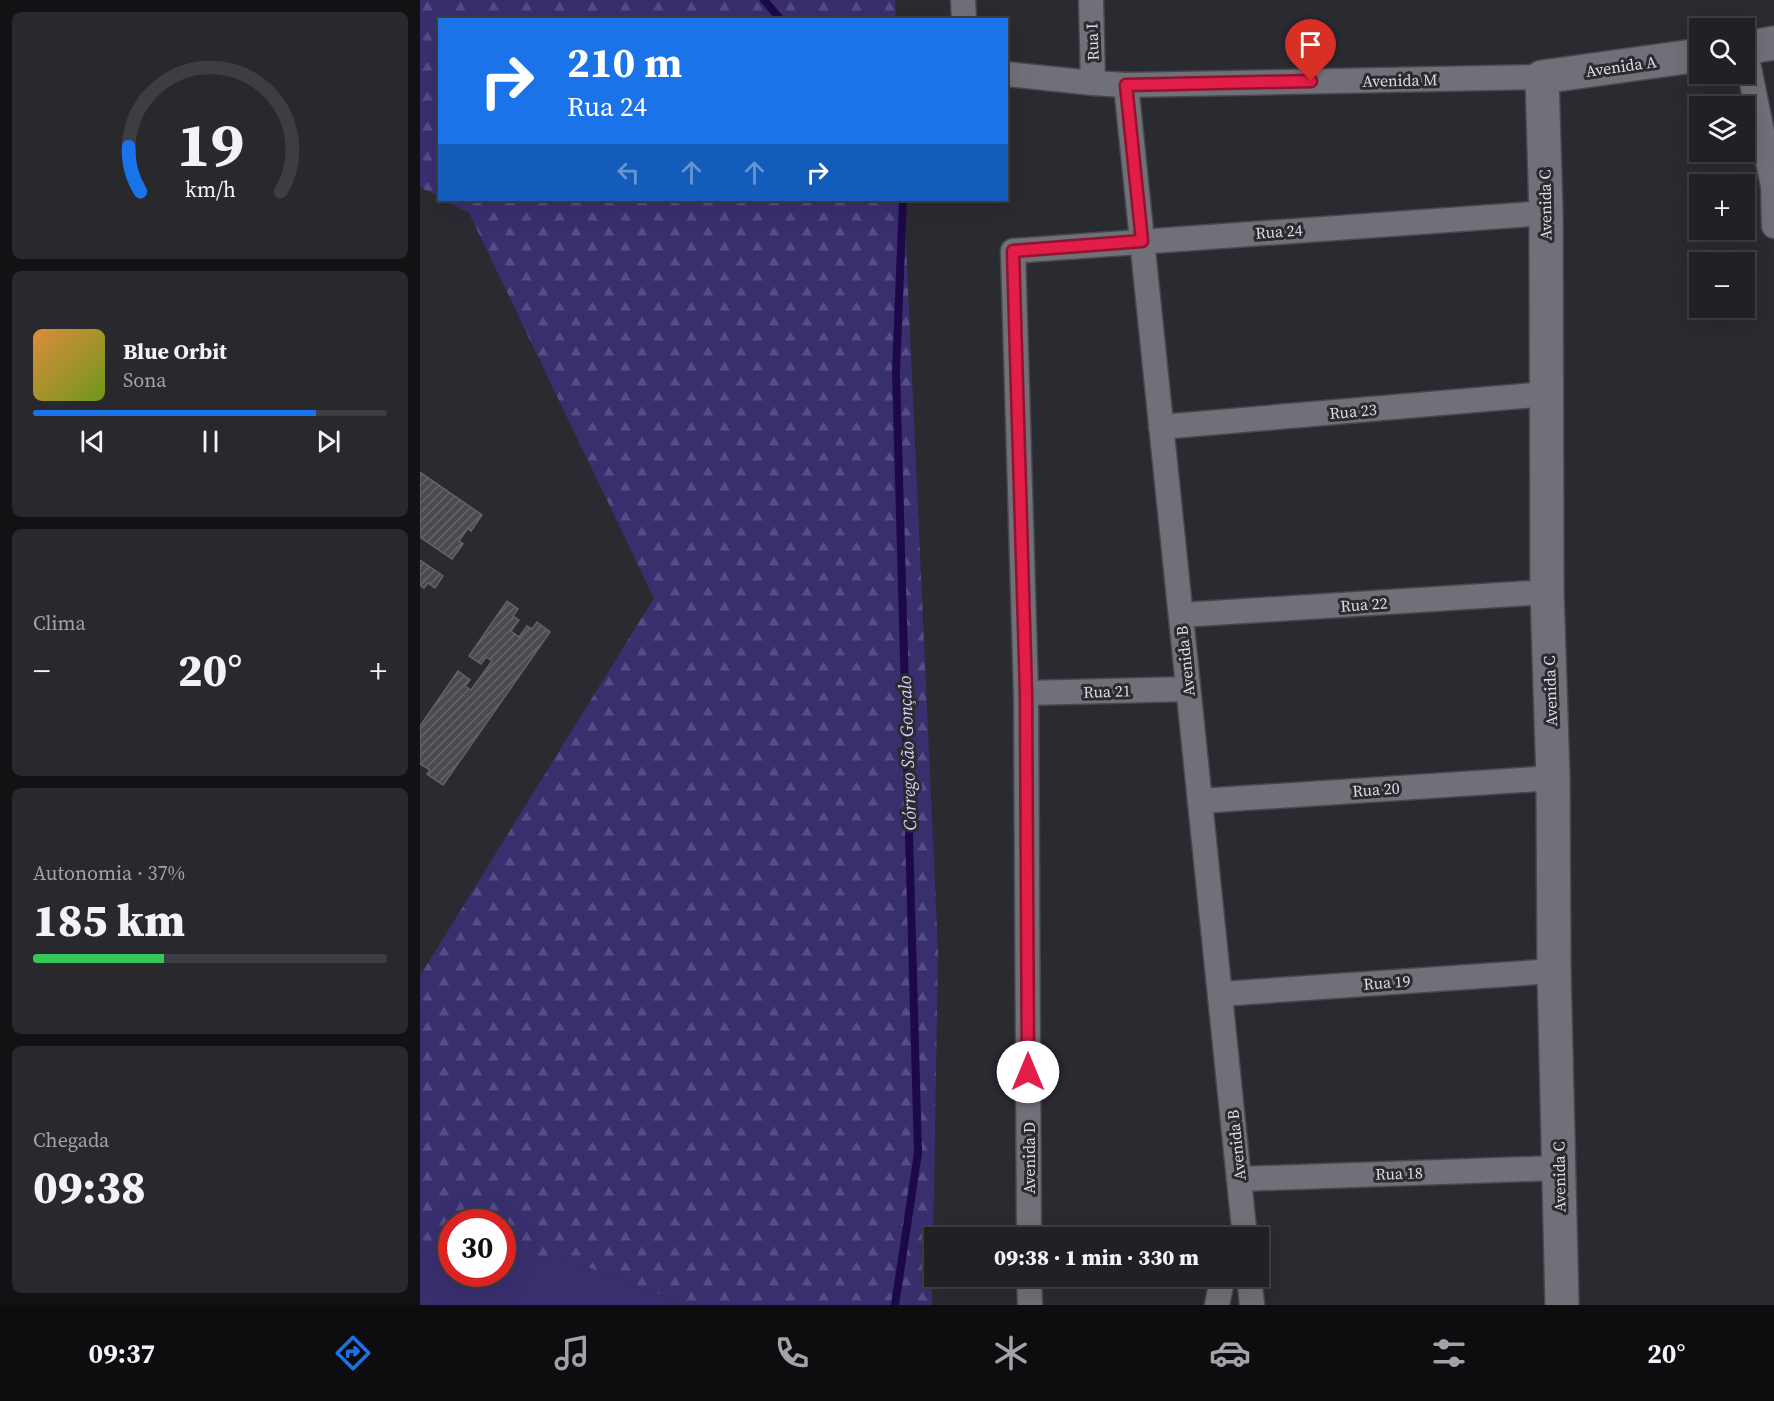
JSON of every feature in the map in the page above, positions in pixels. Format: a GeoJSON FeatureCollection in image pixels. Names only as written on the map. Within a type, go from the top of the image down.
{"type":"FeatureCollection","features":[{"type":"Feature","properties":{"kind":"street"},"geometry":{"type":"LineString","coordinates":[[963,0],[964,18]]}},
{"type":"Feature","properties":{"kind":"street","name":"Rua I"},"geometry":{"type":"LineString","coordinates":[[1091,0],[1093,83]]}},
{"type":"Feature","properties":{"kind":"street"},"geometry":{"type":"LineString","coordinates":[[1755,47],[1774,44]]}},
{"type":"Feature","properties":{"kind":"street","name":"Avenida A"},"geometry":{"type":"LineString","coordinates":[[1542,77],[1689,57]]}},
{"type":"Feature","properties":{"kind":"street","name":"Avenida M"},"geometry":{"type":"LineString","coordinates":[[1008,74],[1126,85],[1542,77]]}},
{"type":"Feature","properties":{"kind":"street","name":"Avenida C"},"geometry":{"type":"LineString","coordinates":[[1542,77],[1546,213],[1547,592],[1553,778],[1554,971],[1562,1305]]}},
{"type":"Feature","properties":{"kind":"street"},"geometry":{"type":"LineString","coordinates":[[1753,84],[1774,186],[1774,226]]}},
{"type":"Feature","properties":{"kind":"street","name":"Avenida B"},"geometry":{"type":"LineString","coordinates":[[1126,85],[1239,1179],[1242,1227]]}},
{"type":"Feature","properties":{"kind":"street","name":"Rua 24"},"geometry":{"type":"LineString","coordinates":[[1013,251],[1546,213]]}},
{"type":"Feature","properties":{"kind":"street","name":"Avenida D"},"geometry":{"type":"LineString","coordinates":[[1013,251],[1026,693],[1029,1227]]}},
{"type":"Feature","properties":{"kind":"street","name":"Rua 23"},"geometry":{"type":"LineString","coordinates":[[1161,427],[1546,394]]}},
{"type":"Feature","properties":{"kind":"street","name":"Rua 22"},"geometry":{"type":"LineString","coordinates":[[1181,615],[1547,592]]}},
{"type":"Feature","properties":{"kind":"street","name":"Rua 21"},"geometry":{"type":"LineString","coordinates":[[1026,693],[1188,689]]}},
{"type":"Feature","properties":{"kind":"street","name":"Rua 20"},"geometry":{"type":"LineString","coordinates":[[1200,801],[1553,778]]}},
{"type":"Feature","properties":{"kind":"street","name":"Rua 19"},"geometry":{"type":"LineString","coordinates":[[1220,994],[1554,971]]}},
{"type":"Feature","properties":{"kind":"street","name":"Rua 18"},"geometry":{"type":"LineString","coordinates":[[1239,1179],[1558,1168]]}},
{"type":"Feature","properties":{"kind":"street"},"geometry":{"type":"LineString","coordinates":[[1029,1287],[1030,1305]]}},
{"type":"Feature","properties":{"kind":"street"},"geometry":{"type":"LineString","coordinates":[[1217,1305],[1221,1287]]}},
{"type":"Feature","properties":{"kind":"street"},"geometry":{"type":"LineString","coordinates":[[1250,1287],[1252,1305]]}},
{"type":"Feature","properties":{"kind":"green space"},"geometry":{"type":"Polygon","coordinates":[[[420,0],[895,0],[896,18],[438,18],[438,196],[420,187],[420,0]]]}},
{"type":"Feature","properties":{"kind":"green space"},"geometry":{"type":"Polygon","coordinates":[[[445,201],[904,201],[938,952],[933,1227],[924,1227],[924,1287],[932,1287],[932,1305],[688,1305],[582,1265],[516,1258],[516,1209],[438,1209],[438,1251],[420,1249],[420,976],[654,598],[469,213],[445,201]]]}},
{"type":"Feature","properties":{"kind":"green space"},"geometry":{"type":"Polygon","coordinates":[[[420,1249],[438,1251],[438,1287],[516,1287],[516,1258],[582,1265],[688,1305],[420,1305],[420,1249]]]}},
{"type":"Feature","properties":{"kind":"building"},"geometry":{"type":"Polygon","coordinates":[[[420,472],[482,515],[471,531],[468,528],[459,541],[463,544],[452,559],[420,537],[420,472]]]}},
{"type":"Feature","properties":{"kind":"building"},"geometry":{"type":"Polygon","coordinates":[[[420,560],[443,576],[435,588],[428,583],[424,588],[420,585],[420,560]]]}},
{"type":"Feature","properties":{"kind":"building"},"geometry":{"type":"Polygon","coordinates":[[[507,601],[518,609],[513,616],[519,620],[511,631],[519,637],[527,626],[532,629],[537,622],[550,632],[443,785],[427,774],[430,770],[420,764],[420,726],[458,671],[470,680],[465,686],[471,690],[492,661],[486,657],[481,664],[469,656],[507,601]]]}},
{"type":"Feature","properties":{"kind":"waterway","name":"Córrego São Gonçalo"},"geometry":{"type":"LineString","coordinates":[[764,0],[779,18]]}},
{"type":"Feature","properties":{"kind":"waterway","name":"Córrego São Gonçalo"},"geometry":{"type":"LineString","coordinates":[[895,1305],[918,1153],[896,372],[903,201]]}},
{"type":"Feature","properties":{"kind":"route"},"geometry":{"type":"LineString","coordinates":[[1028,1072],[1026,693],[1013,251],[1142,241],[1126,85],[1311,81]]}}]}
